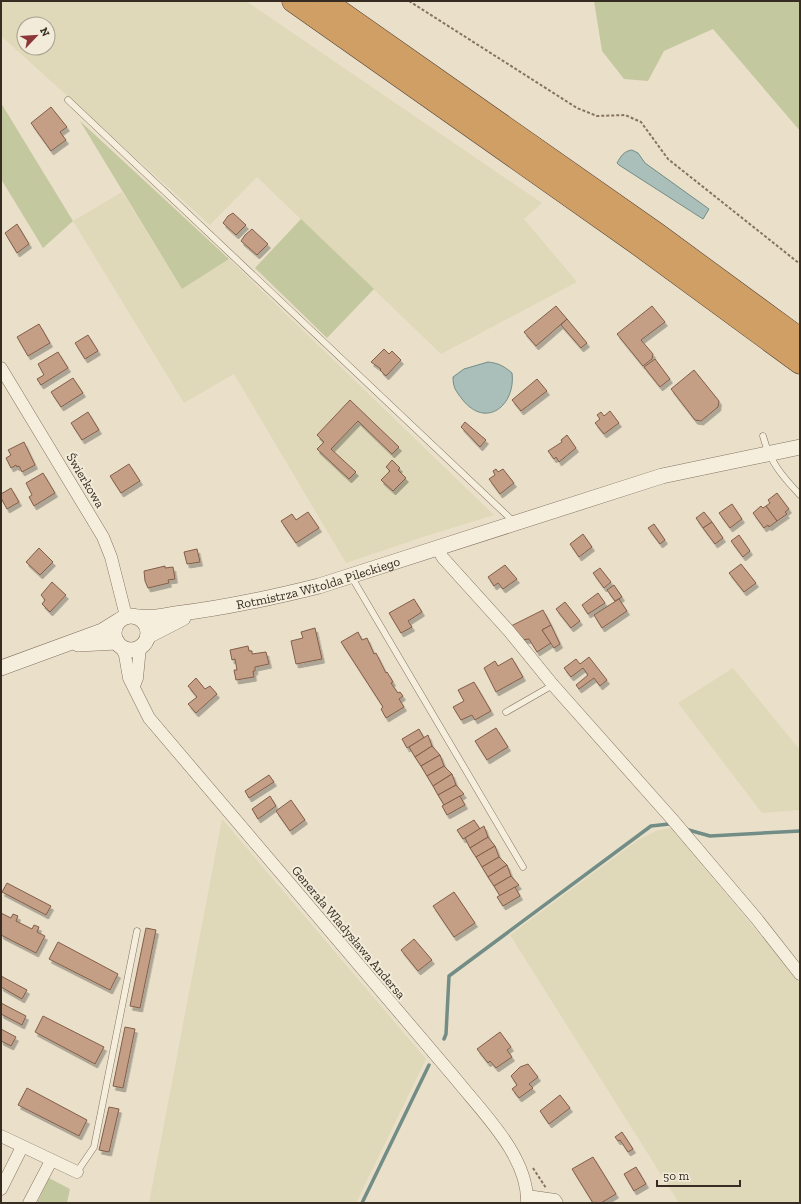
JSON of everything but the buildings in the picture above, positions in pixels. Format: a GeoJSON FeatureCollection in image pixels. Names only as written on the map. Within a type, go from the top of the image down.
{"type":"FeatureCollection","features":[{"type":"Feature","properties":{"kind":"highway"},"geometry":{"type":"LineString","coordinates":[[294,1],[635,242],[800,363]]}},
{"type":"Feature","properties":{"kind":"highway"},"geometry":{"type":"LineString","coordinates":[[325,1],[650,230],[800,339]]}},
{"type":"Feature","properties":{"kind":"street","name":"Świerkowa"},"geometry":{"type":"LineString","coordinates":[[1,368],[103,537],[111,557],[128,618]]}},
{"type":"Feature","properties":{"kind":"street","name":"Rotmistrza Witolda Pileckiego"},"geometry":{"type":"LineString","coordinates":[[128,618],[149,618],[197,612],[262,600],[351,576],[662,476],[800,447]]}},
{"type":"Feature","properties":{"kind":"street"},"geometry":{"type":"LineString","coordinates":[[437,548],[443,558],[510,631],[553,684],[672,819],[756,918],[800,974]]}},
{"type":"Feature","properties":{"kind":"street","name":"Rotmistrza Witolda Pileckiego"},"geometry":{"type":"LineString","coordinates":[[144,642],[197,612]]}},
{"type":"Feature","properties":{"kind":"street"},"geometry":{"type":"LineString","coordinates":[[119,644],[114,632],[128,618]]}},
{"type":"Feature","properties":{"kind":"street"},"geometry":{"type":"LineString","coordinates":[[1,668],[63,644],[102,631],[128,618],[147,625],[137,678],[134,686]]}},
{"type":"Feature","properties":{"kind":"street"},"geometry":{"type":"LineString","coordinates":[[63,644],[119,644],[132,650],[144,642]]}},
{"type":"Feature","properties":{"kind":"street","name":"Generała Władysława Andersa"},"geometry":{"type":"LineString","coordinates":[[119,644],[126,655],[129,678],[134,686],[141,705],[149,718],[455,1078],[494,1126],[517,1160],[525,1179],[527,1200]]}},
{"type":"Feature","properties":{"kind":"street"},"geometry":{"type":"LineString","coordinates":[[1,1136],[77,1172]]}},
{"type":"Feature","properties":{"kind":"street"},"geometry":{"type":"LineString","coordinates":[[1,1189],[22,1147]]}},
{"type":"Feature","properties":{"kind":"street"},"geometry":{"type":"LineString","coordinates":[[29,1203],[51,1161]]}},
{"type":"Feature","properties":{"kind":"street"},"geometry":{"type":"LineString","coordinates":[[527,1200],[555,1200],[557,1203]]}},
{"type":"Feature","properties":{"kind":"lane"},"geometry":{"type":"LineString","coordinates":[[68,100],[515,523]]}},
{"type":"Feature","properties":{"kind":"lane"},"geometry":{"type":"LineString","coordinates":[[763,436],[767,453],[773,463],[800,495]]}},
{"type":"Feature","properties":{"kind":"lane"},"geometry":{"type":"LineString","coordinates":[[795,489],[800,485]]}},
{"type":"Feature","properties":{"kind":"lane"},"geometry":{"type":"LineString","coordinates":[[351,576],[523,867]]}},
{"type":"Feature","properties":{"kind":"lane"},"geometry":{"type":"LineString","coordinates":[[506,712],[553,684]]}},
{"type":"Feature","properties":{"kind":"lane"},"geometry":{"type":"LineString","coordinates":[[77,1172],[94,1146],[137,931]]}},
{"type":"Feature","properties":{"kind":"path"},"geometry":{"type":"LineString","coordinates":[[409,1],[577,108],[597,116],[625,115],[641,122],[668,159],[800,264]]}},
{"type":"Feature","properties":{"kind":"shaded area"},"geometry":{"type":"Polygon","coordinates":[[[1,1],[246,1],[542,203],[524,219],[577,282],[441,354],[257,177],[210,225],[23,56],[56,56],[56,16],[16,16],[16,50],[1,36],[1,1]]]}},
{"type":"Feature","properties":{"kind":"shaded area"},"geometry":{"type":"Polygon","coordinates":[[[122,192],[182,289],[229,259],[494,515],[346,563],[234,374],[184,403],[73,221],[122,192]]]}},
{"type":"Feature","properties":{"kind":"shaded area"},"geometry":{"type":"Polygon","coordinates":[[[733,668],[800,750],[800,810],[762,813],[678,703],[733,668]]]}},
{"type":"Feature","properties":{"kind":"shaded area"},"geometry":{"type":"Polygon","coordinates":[[[222,819],[426,1059],[356,1203],[149,1203],[222,819]]]}},
{"type":"Feature","properties":{"kind":"shaded area"},"geometry":{"type":"Polygon","coordinates":[[[671,828],[800,983],[800,1203],[679,1203],[510,935],[638,840],[658,830],[671,828]]]}},
{"type":"Feature","properties":{"kind":"green space"},"geometry":{"type":"Polygon","coordinates":[[[594,1],[800,1],[800,131],[713,29],[664,51],[648,81],[624,79],[602,51],[594,1]]]}},
{"type":"Feature","properties":{"kind":"green space"},"geometry":{"type":"Polygon","coordinates":[[[1,103],[73,221],[43,248],[1,179],[1,103]]]}},
{"type":"Feature","properties":{"kind":"green space"},"geometry":{"type":"Polygon","coordinates":[[[80,121],[229,259],[182,289],[80,121]]]}},
{"type":"Feature","properties":{"kind":"green space"},"geometry":{"type":"Polygon","coordinates":[[[301,219],[374,289],[327,338],[255,268],[301,219]]]}},
{"type":"Feature","properties":{"kind":"green space"},"geometry":{"type":"Polygon","coordinates":[[[49,1178],[70,1189],[67,1203],[37,1203],[49,1178]]]}},
{"type":"Feature","properties":{"kind":"water"},"geometry":{"type":"Polygon","coordinates":[[[632,150],[638,153],[645,163],[709,209],[703,219],[617,163],[623,154],[632,150]]]}},
{"type":"Feature","properties":{"kind":"water"},"geometry":{"type":"Polygon","coordinates":[[[488,362],[501,365],[512,373],[512,385],[509,395],[498,410],[489,413],[480,413],[471,408],[462,399],[455,389],[453,377],[464,369],[488,362]]]}},
{"type":"Feature","properties":{"kind":"waterway"},"geometry":{"type":"LineString","coordinates":[[444,1039],[446,1034],[449,976],[651,826],[669,824]]}},
{"type":"Feature","properties":{"kind":"waterway"},"geometry":{"type":"LineString","coordinates":[[685,829],[710,836],[800,831]]}},
{"type":"Feature","properties":{"kind":"waterway"},"geometry":{"type":"LineString","coordinates":[[362,1203],[429,1065]]}}]}
